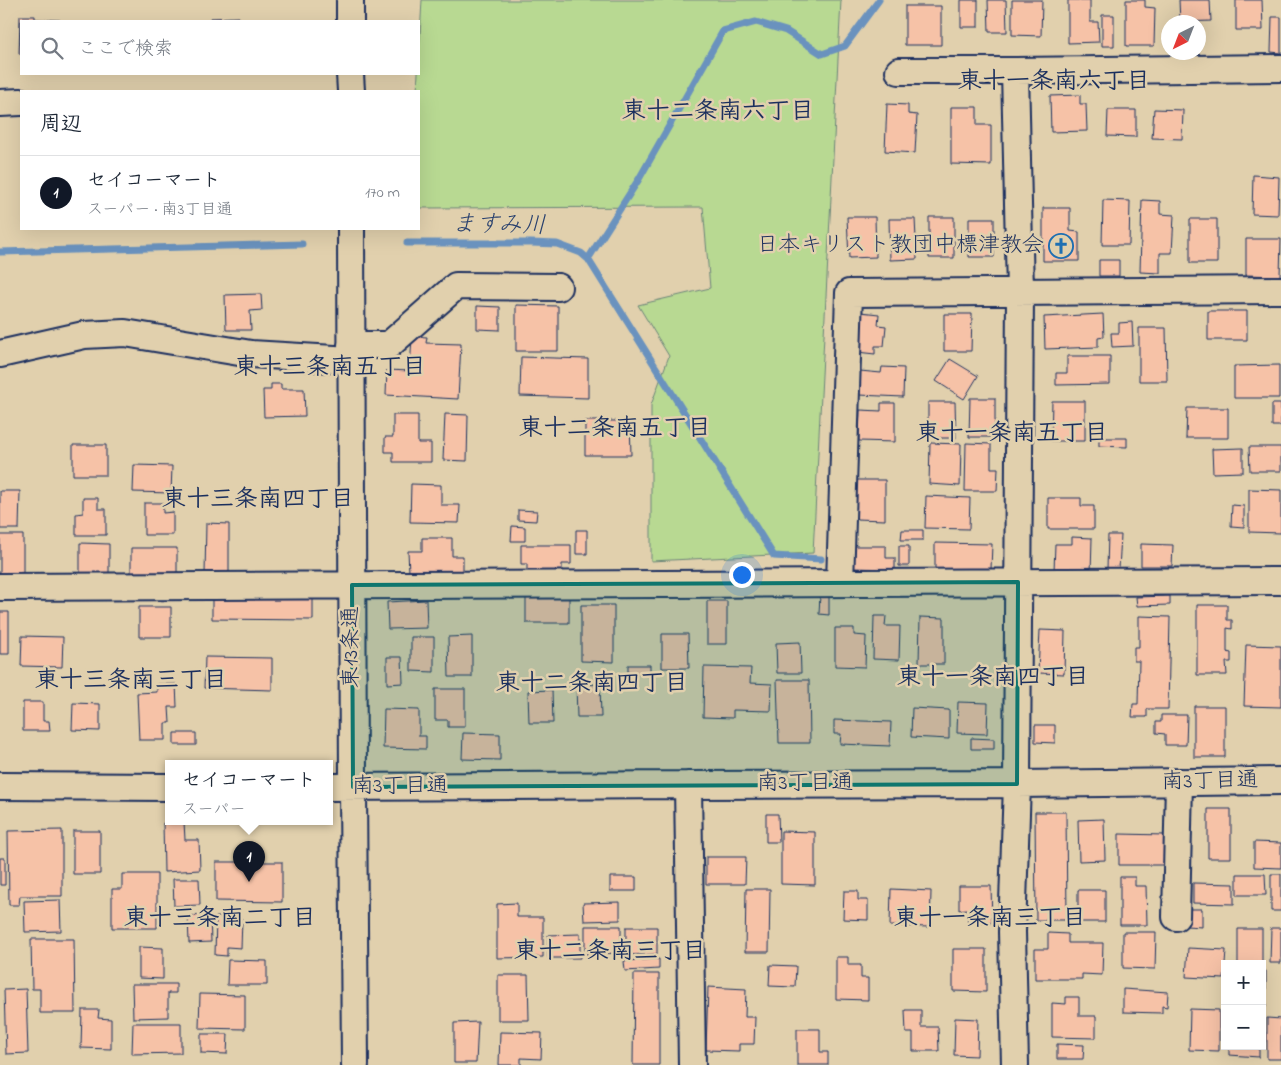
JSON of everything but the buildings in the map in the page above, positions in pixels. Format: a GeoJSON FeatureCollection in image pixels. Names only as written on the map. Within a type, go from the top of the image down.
{"type":"FeatureCollection","features":[{"type":"Feature","properties":{"kind":"street"},"geometry":{"type":"LineString","coordinates":[[350,0],[350,20]]}},
{"type":"Feature","properties":{"kind":"street"},"geometry":{"type":"LineString","coordinates":[[899,71],[1015,72],[1281,68]]}},
{"type":"Feature","properties":{"kind":"street"},"geometry":{"type":"LineString","coordinates":[[1015,72],[1020,292],[1017,784],[1012,932],[1015,1065]]}},
{"type":"Feature","properties":{"kind":"street"},"geometry":{"type":"LineString","coordinates":[[350,75],[351,90]]}},
{"type":"Feature","properties":{"kind":"street"},"geometry":{"type":"LineString","coordinates":[[0,102],[20,102]]}},
{"type":"Feature","properties":{"kind":"street","name":"東13条通"},"geometry":{"type":"LineString","coordinates":[[351,230],[352,585],[341,787],[356,1065]]}},
{"type":"Feature","properties":{"kind":"street"},"geometry":{"type":"LineString","coordinates":[[0,354],[84,335],[125,333],[251,354],[351,352],[389,345],[456,286],[558,287]]}},
{"type":"Feature","properties":{"kind":"street"},"geometry":{"type":"LineString","coordinates":[[840,583],[849,293],[1281,290]]}},
{"type":"Feature","properties":{"kind":"street"},"geometry":{"type":"LineString","coordinates":[[0,587],[1281,581]]}},
{"type":"Feature","properties":{"kind":"street","name":"南3丁目通"},"geometry":{"type":"LineString","coordinates":[[341,787],[1281,781]]}},
{"type":"Feature","properties":{"kind":"street"},"geometry":{"type":"LineString","coordinates":[[1176,918],[1179,782]]}},
{"type":"Feature","properties":{"kind":"street"},"geometry":{"type":"LineString","coordinates":[[688,784],[692,1065]]}},
{"type":"Feature","properties":{"kind":"street"},"geometry":{"type":"LineString","coordinates":[[0,786],[165,787]]}},
{"type":"Feature","properties":{"kind":"highlighted area"},"geometry":{"type":"Polygon","coordinates":[[[1018,582],[1017,784],[353,787],[352,585],[1018,582]]]}},
{"type":"Feature","properties":{"kind":"green space"},"geometry":{"type":"Polygon","coordinates":[[[422,0],[841,0],[813,553],[651,561],[651,405],[669,356],[638,305],[710,288],[703,207],[420,208],[420,90],[417,90],[418,75],[420,75],[422,0]]]}},
{"type":"Feature","properties":{"kind":"waterway"},"geometry":{"type":"LineString","coordinates":[[588,259],[639,179],[723,31],[756,22],[786,31],[822,54],[845,46],[879,0]]}},
{"type":"Feature","properties":{"kind":"waterway"},"geometry":{"type":"LineString","coordinates":[[407,243],[557,244],[581,253],[588,259],[774,556],[821,559]]}},
{"type":"Feature","properties":{"kind":"waterway","name":"ますみ川"},"geometry":{"type":"LineString","coordinates":[[0,252],[302,244]]}},
{"type":"Feature","properties":{"kind":"place","name":"日本キリスト教団中標津教会"},"geometry":{"type":"Point","coordinates":[1061,246]}},
{"type":"Feature","properties":{"kind":"place","name":"セイコーマート"},"geometry":{"type":"Point","coordinates":[249,882]}},
{"type":"Feature","properties":{"kind":"district","name":"東十一条南六丁目"},"geometry":{"type":"Point","coordinates":[1054,82]}},
{"type":"Feature","properties":{"kind":"district","name":"東十二条南六丁目"},"geometry":{"type":"Point","coordinates":[718,112]}},
{"type":"Feature","properties":{"kind":"district","name":"東十三条南五丁目"},"geometry":{"type":"Point","coordinates":[330,368]}},
{"type":"Feature","properties":{"kind":"district","name":"東十二条南五丁目"},"geometry":{"type":"Point","coordinates":[615,429]}},
{"type":"Feature","properties":{"kind":"district","name":"東十一条南五丁目"},"geometry":{"type":"Point","coordinates":[1012,434]}},
{"type":"Feature","properties":{"kind":"district","name":"東十三条南四丁目"},"geometry":{"type":"Point","coordinates":[258,500]}},
{"type":"Feature","properties":{"kind":"district","name":"東十一条南四丁目"},"geometry":{"type":"Point","coordinates":[993,678]}},
{"type":"Feature","properties":{"kind":"district","name":"東十三条南三丁目"},"geometry":{"type":"Point","coordinates":[131,681]}},
{"type":"Feature","properties":{"kind":"district","name":"東十二条南四丁目"},"geometry":{"type":"Point","coordinates":[592,684]}},
{"type":"Feature","properties":{"kind":"district","name":"東十三条南二丁目"},"geometry":{"type":"Point","coordinates":[220,919]}},
{"type":"Feature","properties":{"kind":"district","name":"東十一条南三丁目"},"geometry":{"type":"Point","coordinates":[990,919]}},
{"type":"Feature","properties":{"kind":"district","name":"東十二条南三丁目"},"geometry":{"type":"Point","coordinates":[610,952]}}]}
